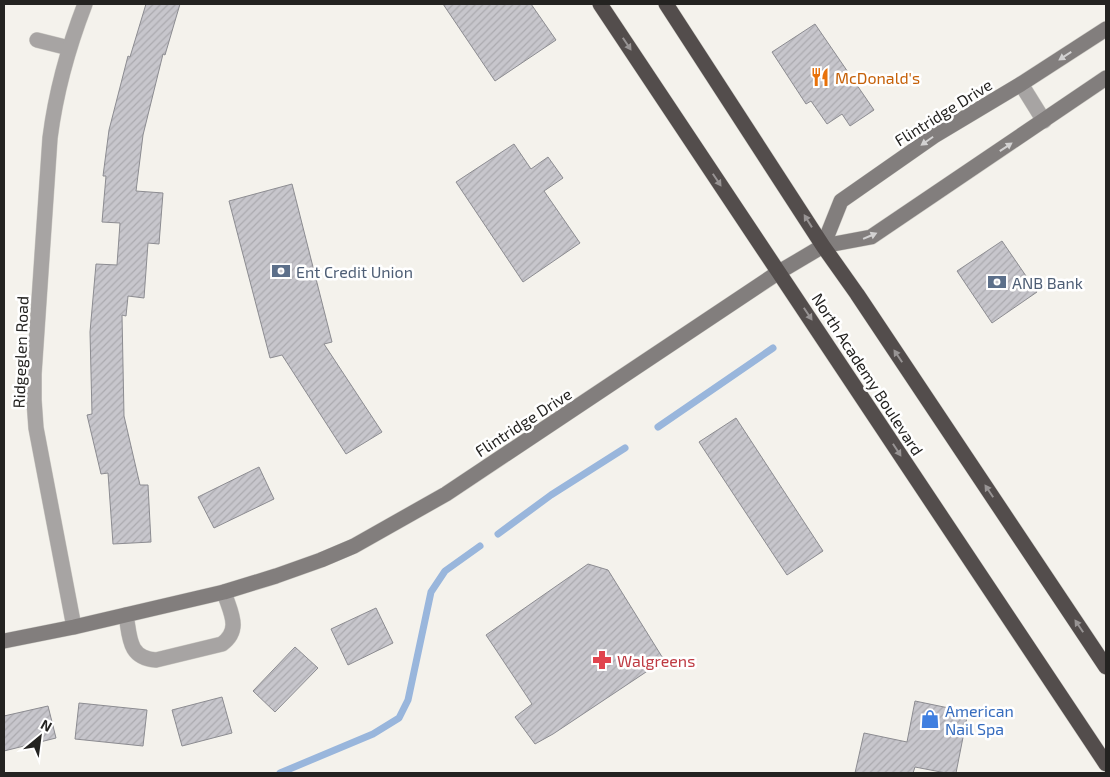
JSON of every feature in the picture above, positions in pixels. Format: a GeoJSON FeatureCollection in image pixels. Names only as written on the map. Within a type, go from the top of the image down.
{"type":"FeatureCollection","features":[{"type":"Feature","properties":{"kind":"highway","name":"North Academy Boulevard"},"geometry":{"type":"LineString","coordinates":[[600,4],[1106,764]]}},
{"type":"Feature","properties":{"kind":"highway","name":"North Academy Boulevard"},"geometry":{"type":"LineString","coordinates":[[666,4],[823,246],[1106,667]]}},
{"type":"Feature","properties":{"kind":"street","name":"Ridgeglen Road"},"geometry":{"type":"LineString","coordinates":[[74,627],[36,428],[34,374],[50,138],[54,107],[69,48],[85,4]]}},
{"type":"Feature","properties":{"kind":"street","name":"Flintridge Drive"},"geometry":{"type":"LineString","coordinates":[[823,246],[842,201],[934,136],[1021,84],[1106,29]]}},
{"type":"Feature","properties":{"kind":"street"},"geometry":{"type":"LineString","coordinates":[[37,40],[69,48]]}},
{"type":"Feature","properties":{"kind":"street","name":"Flintridge Drive"},"geometry":{"type":"LineString","coordinates":[[4,641],[74,627],[224,592],[321,560],[354,546],[415,513],[547,428],[779,272],[823,246],[870,237],[1106,78]]}},
{"type":"Feature","properties":{"kind":"street"},"geometry":{"type":"LineString","coordinates":[[1021,84],[1044,121]]}},
{"type":"Feature","properties":{"kind":"street"},"geometry":{"type":"LineString","coordinates":[[126,615],[132,648],[146,659],[156,660],[222,644],[228,640],[233,634],[234,626],[224,592]]}},
{"type":"Feature","properties":{"kind":"building"},"geometry":{"type":"Polygon","coordinates":[[[146,4],[180,4],[165,55],[163,54],[143,135],[136,191],[163,193],[159,244],[148,243],[144,298],[128,296],[126,316],[122,315],[124,416],[140,485],[148,485],[151,542],[113,544],[108,473],[101,474],[87,415],[92,414],[90,332],[96,264],[117,265],[120,223],[102,222],[106,176],[103,176],[109,130],[128,56],[130,57],[146,4]]]}},
{"type":"Feature","properties":{"kind":"building"},"geometry":{"type":"Polygon","coordinates":[[[443,4],[531,4],[556,40],[495,81],[443,4]]]}},
{"type":"Feature","properties":{"kind":"building","name":"McDonald's"},"geometry":{"type":"Polygon","coordinates":[[[815,24],[874,110],[850,126],[842,114],[827,124],[811,101],[806,104],[772,52],[815,24]]]}},
{"type":"Feature","properties":{"kind":"building"},"geometry":{"type":"Polygon","coordinates":[[[514,144],[531,169],[548,157],[563,178],[544,191],[580,243],[523,282],[456,182],[514,144]]]}},
{"type":"Feature","properties":{"kind":"building","name":"Ent Credit Union"},"geometry":{"type":"Polygon","coordinates":[[[292,184],[332,342],[324,344],[382,432],[346,454],[282,355],[270,358],[229,201],[292,184]]]}},
{"type":"Feature","properties":{"kind":"building","name":"ANB Bank"},"geometry":{"type":"Polygon","coordinates":[[[1002,241],[1037,292],[992,323],[957,271],[1002,241]]]}},
{"type":"Feature","properties":{"kind":"building"},"geometry":{"type":"Polygon","coordinates":[[[736,418],[823,551],[787,575],[699,442],[736,418]]]}},
{"type":"Feature","properties":{"kind":"building"},"geometry":{"type":"Polygon","coordinates":[[[259,467],[274,499],[214,528],[198,497],[259,467]]]}},
{"type":"Feature","properties":{"kind":"building","name":"Walgreens"},"geometry":{"type":"Polygon","coordinates":[[[588,564],[608,570],[664,660],[535,744],[515,717],[532,704],[486,635],[588,564]]]}},
{"type":"Feature","properties":{"kind":"building"},"geometry":{"type":"Polygon","coordinates":[[[376,608],[393,643],[348,665],[331,629],[376,608]]]}},
{"type":"Feature","properties":{"kind":"building"},"geometry":{"type":"Polygon","coordinates":[[[295,647],[318,668],[275,712],[253,691],[295,647]]]}},
{"type":"Feature","properties":{"kind":"building"},"geometry":{"type":"Polygon","coordinates":[[[222,697],[232,733],[182,746],[172,710],[222,697]]]}},
{"type":"Feature","properties":{"kind":"building"},"geometry":{"type":"Polygon","coordinates":[[[915,701],[968,712],[956,773],[915,767],[913,773],[855,773],[864,733],[907,742],[915,701]]]}},
{"type":"Feature","properties":{"kind":"building"},"geometry":{"type":"Polygon","coordinates":[[[79,703],[147,710],[143,746],[75,739],[79,703]]]}},
{"type":"Feature","properties":{"kind":"building"},"geometry":{"type":"Polygon","coordinates":[[[48,706],[56,738],[4,751],[4,716],[48,706]]]}},
{"type":"Feature","properties":{"kind":"waterway"},"geometry":{"type":"LineString","coordinates":[[658,427],[773,348]]}},
{"type":"Feature","properties":{"kind":"waterway"},"geometry":{"type":"LineString","coordinates":[[498,534],[551,495],[625,448]]}},
{"type":"Feature","properties":{"kind":"waterway"},"geometry":{"type":"LineString","coordinates":[[280,773],[373,734],[399,718],[408,700],[431,592],[445,571],[480,546]]}},
{"type":"Feature","properties":{"kind":"place","name":"McDonald's"},"geometry":{"type":"Point","coordinates":[820,77]}},
{"type":"Feature","properties":{"kind":"place","name":"Ent Credit Union"},"geometry":{"type":"Point","coordinates":[281,271]}},
{"type":"Feature","properties":{"kind":"place","name":"ANB Bank"},"geometry":{"type":"Point","coordinates":[997,282]}},
{"type":"Feature","properties":{"kind":"place","name":"Walgreens"},"geometry":{"type":"Point","coordinates":[602,660]}},
{"type":"Feature","properties":{"kind":"place","name":"American Nail Spa"},"geometry":{"type":"Point","coordinates":[930,719]}}]}
